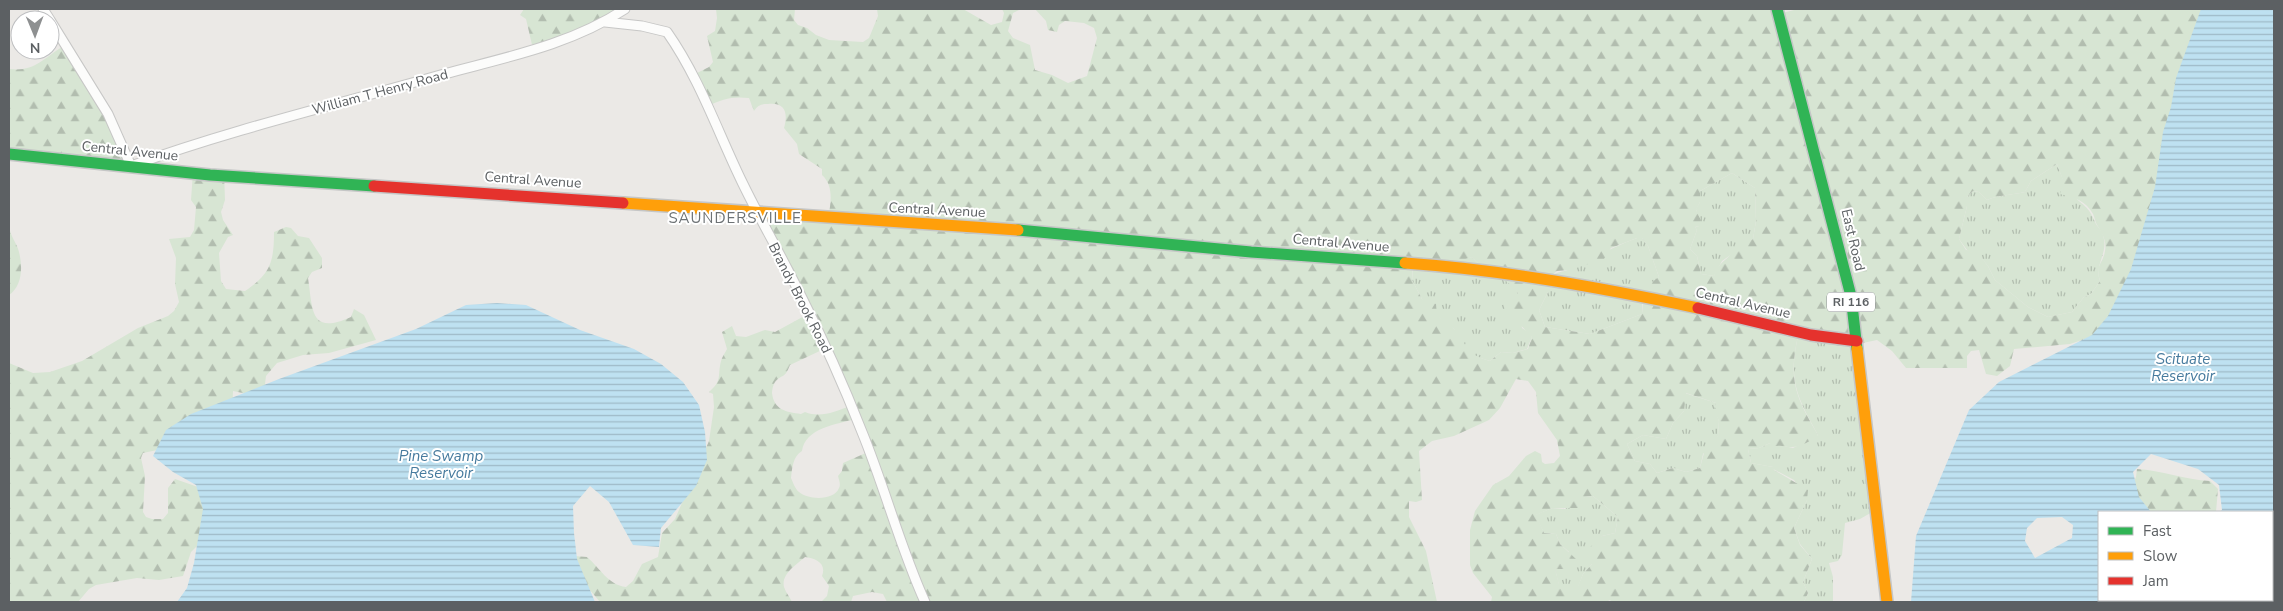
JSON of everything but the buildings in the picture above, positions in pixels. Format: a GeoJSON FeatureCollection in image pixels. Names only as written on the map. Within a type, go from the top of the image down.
{"type":"FeatureCollection","features":[{"type":"Feature","properties":{"kind":"street","name":"William T Henry Road"},"geometry":{"type":"LineString","coordinates":[[131,166],[264,124],[522,54],[570,39],[606,22],[625,9]]}},
{"type":"Feature","properties":{"kind":"street","name":"East Road"},"geometry":{"type":"LineString","coordinates":[[1777,9],[1843,262],[1857,341],[1887,602]]}},
{"type":"Feature","properties":{"kind":"street","name":"Brandy Brook Road"},"geometry":{"type":"LineString","coordinates":[[606,22],[642,26],[667,32],[682,53],[757,212],[800,294],[834,366],[863,433],[911,572],[925,602]]}},
{"type":"Feature","properties":{"kind":"street"},"geometry":{"type":"LineString","coordinates":[[60,36],[108,114],[131,166]]}},
{"type":"Feature","properties":{"kind":"street","name":"Central Avenue"},"geometry":{"type":"LineString","coordinates":[[9,154],[210,174],[1004,228],[1251,252],[1423,264],[1528,277],[1637,296],[1717,312],[1811,335],[1857,341]]}},
{"type":"Feature","properties":{"kind":"green space"},"geometry":{"type":"Polygon","coordinates":[[[524,9],[626,9],[533,49],[526,19],[520,15],[524,9]]]}},
{"type":"Feature","properties":{"kind":"green space"},"geometry":{"type":"Polygon","coordinates":[[[716,9],[795,9],[794,20],[798,25],[807,28],[816,35],[829,40],[863,42],[869,38],[878,16],[877,9],[963,9],[991,25],[1002,22],[1004,13],[1002,9],[1021,9],[1013,13],[1008,31],[1013,38],[1030,45],[1035,70],[1052,75],[1068,83],[1087,76],[1097,38],[1094,28],[1084,23],[1065,21],[1059,25],[1057,32],[1048,30],[1046,21],[1035,9],[1777,9],[1778,14],[1798,9],[2210,9],[2142,257],[2103,333],[2070,344],[2014,349],[2010,366],[1997,376],[1986,374],[1979,350],[1971,351],[1967,356],[1967,368],[1906,368],[1892,351],[1877,340],[1858,344],[1855,341],[1844,347],[1798,336],[1794,365],[1796,388],[1804,410],[1818,435],[1806,443],[1795,447],[1773,447],[1770,443],[1759,448],[1748,449],[1751,463],[1773,467],[1774,470],[1808,490],[1807,500],[1794,528],[1800,545],[1812,559],[1803,582],[1808,593],[1804,602],[1614,602],[1609,600],[1608,602],[1491,602],[1492,597],[1473,573],[1470,565],[1470,530],[1475,511],[1493,485],[1509,476],[1526,456],[1535,451],[1541,454],[1542,462],[1545,464],[1554,463],[1560,456],[1557,440],[1538,413],[1536,392],[1528,381],[1516,379],[1500,408],[1489,420],[1454,436],[1432,441],[1419,451],[1422,500],[1416,502],[1409,501],[1409,517],[1426,551],[1437,602],[887,602],[883,594],[872,592],[853,596],[851,602],[821,602],[827,596],[829,586],[822,576],[823,568],[816,560],[805,557],[790,570],[785,578],[784,587],[792,602],[600,602],[573,570],[574,556],[587,557],[609,580],[626,587],[633,581],[642,564],[658,557],[662,533],[675,519],[709,441],[714,407],[713,394],[709,392],[718,381],[721,361],[727,349],[722,332],[732,326],[736,336],[746,337],[765,330],[775,332],[808,314],[758,216],[828,218],[831,201],[830,189],[822,175],[822,169],[799,154],[797,144],[784,128],[786,118],[782,107],[774,104],[763,104],[754,111],[749,98],[743,97],[728,99],[707,106],[695,74],[709,67],[713,62],[707,36],[715,31],[716,9]],[[2057,164],[2031,181],[2025,192],[1987,200],[1979,192],[1973,191],[1967,197],[1967,206],[1959,239],[1966,250],[1976,251],[1988,266],[1995,280],[2028,307],[2048,317],[2072,312],[2084,297],[2091,294],[2100,281],[2098,271],[2104,255],[2104,237],[2087,206],[2075,198],[2060,194],[2064,183],[2057,164]],[[1732,173],[1700,191],[1700,202],[1696,210],[1701,220],[1699,226],[1695,227],[1697,230],[1690,249],[1697,256],[1701,274],[1714,276],[1718,267],[1734,248],[1753,239],[1756,221],[1755,188],[1732,173]],[[1637,238],[1611,248],[1604,259],[1569,270],[1557,271],[1548,278],[1548,292],[1539,310],[1545,327],[1590,334],[1642,314],[1644,288],[1659,277],[1648,246],[1642,238],[1637,238]],[[1472,257],[1462,260],[1451,269],[1413,264],[1412,280],[1422,299],[1436,304],[1440,318],[1456,331],[1468,350],[1490,361],[1501,352],[1513,353],[1528,349],[1532,337],[1505,309],[1504,302],[1518,293],[1513,287],[1483,267],[1472,257]],[[824,349],[790,365],[788,370],[773,386],[773,399],[778,407],[801,414],[805,412],[822,414],[850,406],[824,349]],[[1686,393],[1684,411],[1673,423],[1666,439],[1643,435],[1627,444],[1635,461],[1650,464],[1657,473],[1673,468],[1686,472],[1700,468],[1707,441],[1718,436],[1719,421],[1714,410],[1716,403],[1686,393]],[[856,419],[815,432],[804,443],[802,451],[795,459],[791,478],[796,489],[803,495],[820,498],[832,495],[840,487],[838,476],[842,471],[843,463],[868,452],[856,419]],[[1593,496],[1585,497],[1578,508],[1552,508],[1536,515],[1544,533],[1556,534],[1560,544],[1577,560],[1569,569],[1555,569],[1559,584],[1578,586],[1583,574],[1592,564],[1589,548],[1602,536],[1615,533],[1618,517],[1593,496]]]}},
{"type":"Feature","properties":{"kind":"green space"},"geometry":{"type":"Polygon","coordinates":[[[62,47],[131,160],[9,155],[9,69],[25,69],[43,60],[60,60],[60,48],[62,47]]]}},
{"type":"Feature","properties":{"kind":"green space"},"geometry":{"type":"Polygon","coordinates":[[[2057,164],[2068,188],[2088,209],[2102,232],[2104,248],[2099,269],[2100,281],[2091,294],[2084,297],[2072,312],[2048,317],[2028,307],[1995,280],[1982,259],[1967,250],[1959,239],[1967,206],[1967,197],[1973,191],[1979,192],[1987,200],[2025,192],[2031,181],[2057,164]]]}},
{"type":"Feature","properties":{"kind":"green space"},"geometry":{"type":"Polygon","coordinates":[[[193,172],[224,172],[225,200],[221,212],[223,220],[233,235],[228,237],[219,253],[221,281],[226,289],[245,291],[260,279],[269,267],[273,252],[274,232],[286,227],[291,228],[298,236],[309,238],[322,258],[322,268],[312,272],[308,278],[311,300],[316,316],[320,321],[327,323],[337,322],[351,317],[354,309],[364,315],[376,340],[329,353],[303,355],[277,363],[266,376],[264,392],[252,395],[233,391],[232,416],[162,449],[143,453],[141,458],[145,476],[143,512],[146,517],[163,519],[168,513],[168,488],[175,479],[198,487],[206,495],[203,540],[191,552],[183,576],[159,580],[137,578],[96,585],[89,589],[78,602],[9,602],[9,363],[33,373],[50,372],[82,361],[138,328],[168,316],[174,311],[179,302],[175,284],[176,258],[169,239],[190,237],[194,230],[196,207],[191,200],[193,172]]]}},
{"type":"Feature","properties":{"kind":"green space"},"geometry":{"type":"Polygon","coordinates":[[[1732,173],[1755,188],[1756,221],[1753,239],[1722,261],[1714,276],[1701,274],[1697,256],[1690,249],[1697,230],[1695,227],[1699,226],[1696,209],[1700,202],[1700,191],[1732,173]]]}},
{"type":"Feature","properties":{"kind":"green space"},"geometry":{"type":"Polygon","coordinates":[[[9,226],[19,252],[21,270],[17,287],[9,295],[9,226]]]}},
{"type":"Feature","properties":{"kind":"green space"},"geometry":{"type":"Polygon","coordinates":[[[1637,238],[1642,238],[1648,246],[1659,277],[1642,300],[1642,314],[1590,334],[1545,327],[1539,310],[1548,292],[1548,278],[1637,238]]]}},
{"type":"Feature","properties":{"kind":"green space"},"geometry":{"type":"Polygon","coordinates":[[[1472,257],[1483,267],[1515,287],[1520,301],[1522,328],[1530,333],[1532,337],[1527,349],[1513,353],[1501,352],[1490,361],[1474,356],[1465,348],[1454,329],[1444,323],[1422,299],[1412,280],[1413,269],[1472,257]]]}},
{"type":"Feature","properties":{"kind":"green space"},"geometry":{"type":"Polygon","coordinates":[[[1798,336],[1856,340],[1874,511],[1860,519],[1845,523],[1842,555],[1838,561],[1829,563],[1833,577],[1833,602],[1804,602],[1808,593],[1803,582],[1812,559],[1800,544],[1794,528],[1807,500],[1794,480],[1773,469],[1773,467],[1751,463],[1748,449],[1759,448],[1770,443],[1793,448],[1818,435],[1796,388],[1794,365],[1798,336]]]}},
{"type":"Feature","properties":{"kind":"green space"},"geometry":{"type":"Polygon","coordinates":[[[1685,393],[1716,403],[1715,410],[1719,421],[1718,436],[1703,454],[1700,468],[1686,472],[1673,468],[1657,473],[1650,464],[1635,461],[1627,444],[1643,435],[1666,439],[1673,423],[1684,411],[1685,393]]]}},
{"type":"Feature","properties":{"kind":"green space"},"geometry":{"type":"Polygon","coordinates":[[[2137,469],[2210,481],[2218,489],[2216,511],[2133,511],[2131,487],[2136,477],[2137,469]]]}},
{"type":"Feature","properties":{"kind":"green space"},"geometry":{"type":"Polygon","coordinates":[[[1593,496],[1618,517],[1615,533],[1602,536],[1592,564],[1583,574],[1578,587],[1559,585],[1555,569],[1569,552],[1560,544],[1556,534],[1544,533],[1535,515],[1552,508],[1565,509],[1585,497],[1593,496]]]}},
{"type":"Feature","properties":{"kind":"water","name":"Scituate Reservoir"},"geometry":{"type":"Polygon","coordinates":[[[2201,9],[2274,9],[2274,602],[1911,602],[1916,536],[1969,410],[1999,382],[2092,335],[2108,316],[2131,269],[2155,187],[2163,132],[2171,107],[2176,78],[2201,9]],[[2062,517],[2037,518],[2027,528],[2025,541],[2035,558],[2072,538],[2073,525],[2062,517]]]}},
{"type":"Feature","properties":{"kind":"water","name":"Pine Swamp Reservoir"},"geometry":{"type":"Polygon","coordinates":[[[497,303],[526,305],[580,330],[634,349],[661,364],[683,382],[699,405],[705,432],[707,460],[696,486],[661,528],[659,547],[633,545],[609,502],[590,486],[573,506],[574,533],[577,559],[595,602],[177,602],[187,588],[194,563],[203,509],[196,485],[173,472],[153,456],[166,430],[191,414],[279,379],[416,329],[466,305],[497,303]]]}},
{"type":"Feature","properties":{"kind":"traffic: fast"},"geometry":{"type":"LineString","coordinates":[[1777,9],[1851,296],[1857,349]]}},
{"type":"Feature","properties":{"kind":"traffic: fast"},"geometry":{"type":"LineString","coordinates":[[9,154],[210,175],[374,186]]}},
{"type":"Feature","properties":{"kind":"traffic: fast"},"geometry":{"type":"LineString","coordinates":[[1018,230],[1251,252],[1405,263]]}},
{"type":"Feature","properties":{"kind":"traffic: slow"},"geometry":{"type":"LineString","coordinates":[[623,203],[1018,230]]}},
{"type":"Feature","properties":{"kind":"traffic: slow"},"geometry":{"type":"LineString","coordinates":[[1405,263],[1479,270],[1553,281],[1698,308]]}},
{"type":"Feature","properties":{"kind":"traffic: slow"},"geometry":{"type":"LineString","coordinates":[[1857,349],[1887,602]]}},
{"type":"Feature","properties":{"kind":"traffic: jam"},"geometry":{"type":"LineString","coordinates":[[374,186],[623,203]]}},
{"type":"Feature","properties":{"kind":"traffic: jam"},"geometry":{"type":"LineString","coordinates":[[1698,308],[1811,335],[1857,341]]}},
{"type":"Feature","properties":{"kind":"district","name":"SAUNDERSVILLE"},"geometry":{"type":"Point","coordinates":[735,218]}}]}
